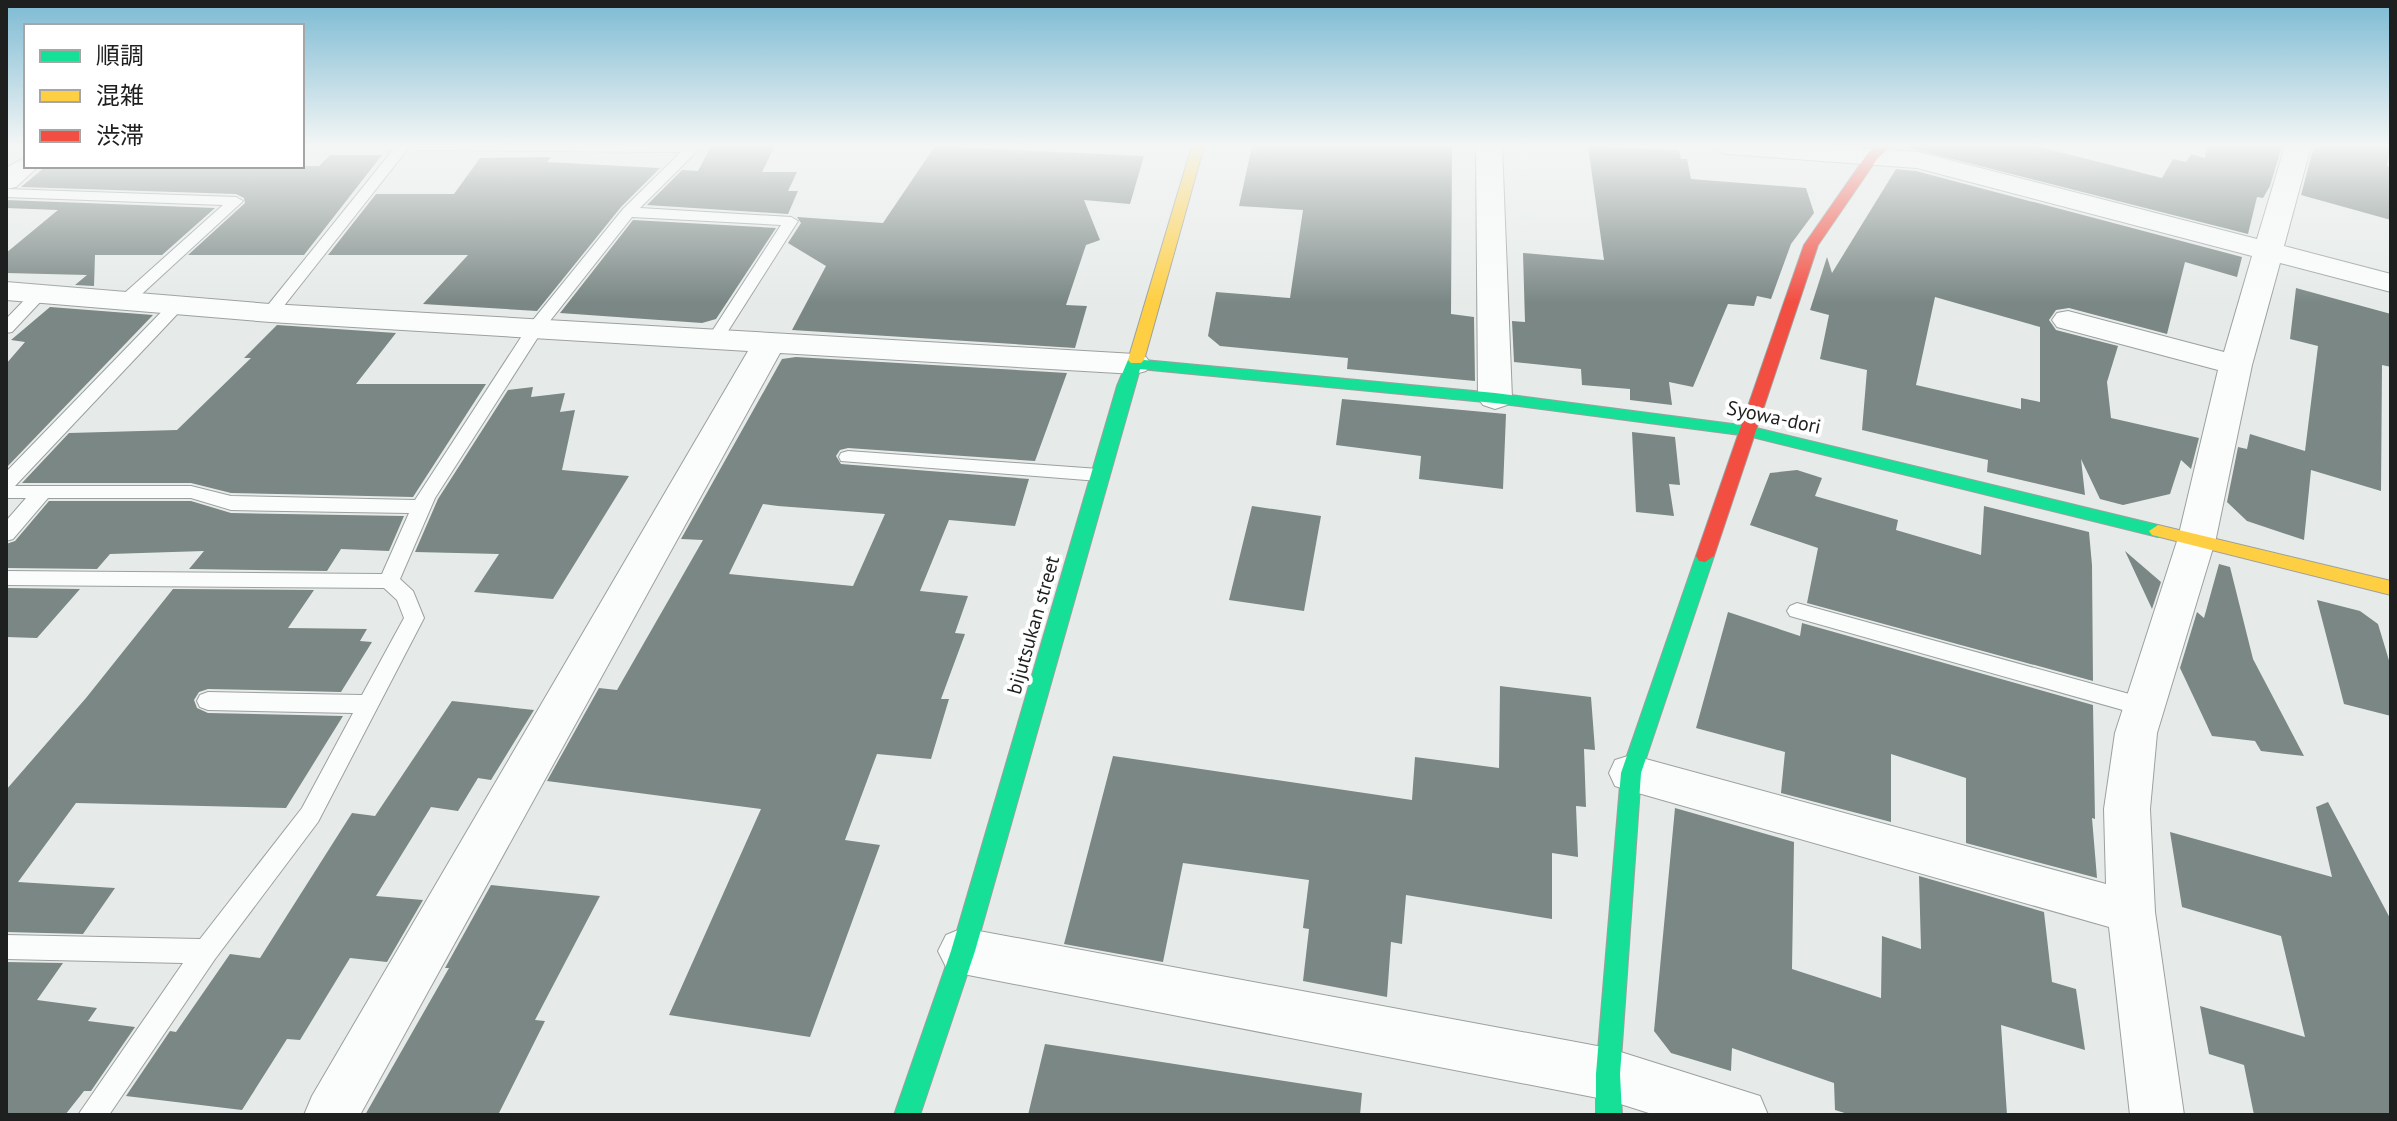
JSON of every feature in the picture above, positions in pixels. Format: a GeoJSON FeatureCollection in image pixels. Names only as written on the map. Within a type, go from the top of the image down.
{"type":"FeatureCollection","features":[{"type":"Feature","properties":{"kind":"main road","name":"bijutsukan street"},"geometry":{"type":"LineString","coordinates":[[907,1115],[963,951],[1099,475],[1183,198]]}},
{"type":"Feature","properties":{"kind":"main road"},"geometry":{"type":"LineString","coordinates":[[1608,1094],[1631,773],[1811,245],[1844,198]]}},
{"type":"Feature","properties":{"kind":"main road","name":"Syowa-dori"},"geometry":{"type":"LineString","coordinates":[[1135,364],[1495,398],[1748,431],[2197,538],[2391,588]]}},
{"type":"Feature","properties":{"kind":"street"},"geometry":{"type":"LineString","coordinates":[[1490,198],[1495,398]]}},
{"type":"Feature","properties":{"kind":"street"},"geometry":{"type":"LineString","coordinates":[[2066,198],[2391,283]]}},
{"type":"Feature","properties":{"kind":"street"},"geometry":{"type":"LineString","coordinates":[[2157,1115],[2131,912],[2127,809],[2136,733],[2197,538],[2236,365],[2282,198]]}},
{"type":"Feature","properties":{"kind":"street"},"geometry":{"type":"LineString","coordinates":[[6,291],[270,313],[1135,364]]}},
{"type":"Feature","properties":{"kind":"street"},"geometry":{"type":"LineString","coordinates":[[2068,320],[2236,365]]}},
{"type":"Feature","properties":{"kind":"street"},"geometry":{"type":"LineString","coordinates":[[331,1115],[769,343]]}},
{"type":"Feature","properties":{"kind":"street"},"geometry":{"type":"LineString","coordinates":[[1631,773],[2131,912]]}},
{"type":"Feature","properties":{"kind":"street"},"geometry":{"type":"LineString","coordinates":[[963,951],[1608,1094],[1741,1115]]}},
{"type":"Feature","properties":{"kind":"lane"},"geometry":{"type":"LineString","coordinates":[[125,301],[236,201],[159,198]]}},
{"type":"Feature","properties":{"kind":"lane"},"geometry":{"type":"LineString","coordinates":[[270,313],[361,198]]}},
{"type":"Feature","properties":{"kind":"lane"},"geometry":{"type":"LineString","coordinates":[[389,581],[422,507],[535,329],[642,198]]}},
{"type":"Feature","properties":{"kind":"lane"},"geometry":{"type":"LineString","coordinates":[[628,212],[791,221],[715,339]]}},
{"type":"Feature","properties":{"kind":"lane"},"geometry":{"type":"LineString","coordinates":[[6,328],[39,294]]}},
{"type":"Feature","properties":{"kind":"lane"},"geometry":{"type":"LineString","coordinates":[[6,483],[177,305]]}},
{"type":"Feature","properties":{"kind":"lane"},"geometry":{"type":"LineString","coordinates":[[848,457],[1099,475]]}},
{"type":"Feature","properties":{"kind":"lane"},"geometry":{"type":"LineString","coordinates":[[6,492],[191,492],[231,503],[422,507]]}},
{"type":"Feature","properties":{"kind":"lane"},"geometry":{"type":"LineString","coordinates":[[6,534],[42,493]]}},
{"type":"Feature","properties":{"kind":"lane"},"geometry":{"type":"LineString","coordinates":[[6,578],[389,581],[406,596],[414,618],[310,815],[206,951],[92,1115]]}},
{"type":"Feature","properties":{"kind":"lane"},"geometry":{"type":"LineString","coordinates":[[1797,611],[2144,707]]}},
{"type":"Feature","properties":{"kind":"lane"},"geometry":{"type":"LineString","coordinates":[[208,701],[369,704]]}},
{"type":"Feature","properties":{"kind":"lane"},"geometry":{"type":"LineString","coordinates":[[6,947],[206,951]]}},
{"type":"Feature","properties":{"kind":"building"},"geometry":{"type":"Polygon","coordinates":[[[244,198],[348,198],[304,255],[188,255],[245,203],[244,198]]]}},
{"type":"Feature","properties":{"kind":"building"},"geometry":{"type":"Polygon","coordinates":[[[373,198],[630,198],[537,311],[423,304],[468,255],[328,255],[373,198]]]}},
{"type":"Feature","properties":{"kind":"building"},"geometry":{"type":"Polygon","coordinates":[[[654,198],[795,198],[788,214],[647,205],[654,198]]]}},
{"type":"Feature","properties":{"kind":"building"},"geometry":{"type":"Polygon","coordinates":[[[900,198],[1132,198],[1130,204],[1084,200],[1100,240],[1086,245],[1066,305],[1087,306],[1075,348],[792,330],[826,266],[788,243],[801,223],[797,217],[883,223],[900,198]]]}},
{"type":"Feature","properties":{"kind":"building"},"geometry":{"type":"Polygon","coordinates":[[[1241,198],[1452,198],[1451,314],[1474,317],[1475,381],[1347,369],[1348,358],[1220,346],[1208,336],[1216,292],[1290,298],[1303,210],[1239,206],[1241,198]]]}},
{"type":"Feature","properties":{"kind":"building"},"geometry":{"type":"Polygon","coordinates":[[[1595,198],[1809,198],[1814,213],[1791,244],[1771,299],[1757,296],[1754,306],[1728,304],[1693,387],[1669,382],[1672,405],[1630,400],[1630,389],[1582,385],[1581,369],[1514,362],[1512,321],[1525,322],[1523,253],[1604,260],[1595,198]]]}},
{"type":"Feature","properties":{"kind":"building"},"geometry":{"type":"Polygon","coordinates":[[[1878,198],[2020,198],[2242,257],[2237,277],[2185,262],[2167,334],[2069,308],[2056,310],[2049,320],[2056,330],[2118,346],[2107,382],[2111,418],[2199,438],[2191,469],[2181,460],[2170,494],[2123,505],[2100,499],[2081,459],[2085,495],[1987,472],[1988,460],[1862,430],[1867,370],[1820,359],[1829,315],[1810,310],[1827,257],[1832,273],[1878,198]],[[1935,297],[1916,385],[2021,409],[2021,398],[2040,402],[2040,327],[1935,297]]]}},
{"type":"Feature","properties":{"kind":"building"},"geometry":{"type":"Polygon","coordinates":[[[2107,198],[2257,198],[2248,234],[2107,198]]]}},
{"type":"Feature","properties":{"kind":"building"},"geometry":{"type":"Polygon","coordinates":[[[2313,198],[2391,198],[2391,220],[2313,198]]]}},
{"type":"Feature","properties":{"kind":"building"},"geometry":{"type":"Polygon","coordinates":[[[6,200],[215,208],[162,255],[95,255],[94,286],[75,285],[87,275],[6,273],[6,253],[58,210],[6,208],[6,200]]]}},
{"type":"Feature","properties":{"kind":"building"},"geometry":{"type":"Polygon","coordinates":[[[633,220],[776,228],[716,319],[702,323],[560,313],[633,220]]]}},
{"type":"Feature","properties":{"kind":"building"},"geometry":{"type":"Polygon","coordinates":[[[2296,288],[2391,314],[2391,367],[2382,365],[2381,491],[2311,470],[2304,540],[2247,521],[2227,502],[2238,447],[2247,449],[2250,434],[2305,451],[2318,346],[2290,339],[2296,288]]]}},
{"type":"Feature","properties":{"kind":"building"},"geometry":{"type":"Polygon","coordinates":[[[50,307],[153,315],[6,468],[6,364],[25,342],[11,340],[50,307]]]}},
{"type":"Feature","properties":{"kind":"building"},"geometry":{"type":"Polygon","coordinates":[[[277,325],[396,333],[356,384],[486,384],[413,497],[231,493],[191,483],[22,483],[69,433],[177,430],[251,358],[244,358],[277,325]]]}},
{"type":"Feature","properties":{"kind":"building"},"geometry":{"type":"Polygon","coordinates":[[[796,357],[1067,373],[1035,461],[848,448],[840,450],[836,456],[841,464],[1029,479],[1015,526],[949,520],[920,591],[968,596],[955,633],[965,634],[941,699],[949,699],[931,759],[877,754],[845,840],[880,845],[810,1037],[669,1015],[761,809],[547,781],[599,688],[617,690],[703,540],[681,539],[782,359],[796,357]],[[763,504],[729,574],[853,586],[885,514],[763,504]]]}},
{"type":"Feature","properties":{"kind":"building"},"geometry":{"type":"Polygon","coordinates":[[[533,387],[531,397],[565,393],[560,412],[575,410],[562,470],[629,476],[553,599],[474,592],[499,554],[415,552],[438,499],[508,390],[533,387]]]}},
{"type":"Feature","properties":{"kind":"building"},"geometry":{"type":"Polygon","coordinates":[[[1342,399],[1506,414],[1503,489],[1419,479],[1421,456],[1336,445],[1342,399]]]}},
{"type":"Feature","properties":{"kind":"building"},"geometry":{"type":"Polygon","coordinates":[[[1632,432],[1675,437],[1680,485],[1669,484],[1674,516],[1636,512],[1632,432]]]}},
{"type":"Feature","properties":{"kind":"building"},"geometry":{"type":"Polygon","coordinates":[[[1797,470],[1822,478],[1815,496],[1898,520],[1896,530],[1981,555],[1984,506],[2089,532],[2093,681],[1807,603],[1818,548],[1750,525],[1770,473],[1797,470]]]}},
{"type":"Feature","properties":{"kind":"building"},"geometry":{"type":"Polygon","coordinates":[[[49,501],[191,501],[231,513],[404,516],[389,551],[341,549],[327,571],[189,569],[204,551],[110,554],[97,569],[6,568],[6,544],[15,541],[49,501]]]}},
{"type":"Feature","properties":{"kind":"building"},"geometry":{"type":"Polygon","coordinates":[[[1252,506],[1321,516],[1304,611],[1229,600],[1252,506]]]}},
{"type":"Feature","properties":{"kind":"building"},"geometry":{"type":"Polygon","coordinates":[[[2125,551],[2161,582],[2152,609],[2125,551]]]}},
{"type":"Feature","properties":{"kind":"building"},"geometry":{"type":"Polygon","coordinates":[[[2219,564],[2230,567],[2253,659],[2304,756],[2261,751],[2255,741],[2212,736],[2180,668],[2197,612],[2204,618],[2219,564]]]}},
{"type":"Feature","properties":{"kind":"building"},"geometry":{"type":"Polygon","coordinates":[[[6,588],[80,589],[37,638],[6,637],[6,588]]]}},
{"type":"Feature","properties":{"kind":"building"},"geometry":{"type":"Polygon","coordinates":[[[173,589],[314,590],[288,628],[367,629],[360,641],[372,642],[341,692],[208,689],[199,692],[194,700],[197,708],[208,713],[343,716],[286,808],[76,803],[18,882],[115,888],[83,934],[6,932],[6,790],[86,698],[173,589]]]}},
{"type":"Feature","properties":{"kind":"building"},"geometry":{"type":"Polygon","coordinates":[[[2317,600],[2360,611],[2378,624],[2391,667],[2391,716],[2344,704],[2317,600]]]}},
{"type":"Feature","properties":{"kind":"building"},"geometry":{"type":"Polygon","coordinates":[[[1728,612],[1800,636],[1802,623],[2093,705],[2095,819],[2092,818],[2097,878],[1966,843],[1966,778],[1891,754],[1891,822],[1781,793],[1785,752],[1696,728],[1728,612]]]}},
{"type":"Feature","properties":{"kind":"building"},"geometry":{"type":"Polygon","coordinates":[[[1500,686],[1591,697],[1595,750],[1584,749],[1586,807],[1576,806],[1578,857],[1552,853],[1552,919],[1406,895],[1402,944],[1391,942],[1387,997],[1303,981],[1309,929],[1303,928],[1309,880],[1183,863],[1163,962],[1064,944],[1113,756],[1412,800],[1415,757],[1499,768],[1500,686]]]}},
{"type":"Feature","properties":{"kind":"building"},"geometry":{"type":"Polygon","coordinates":[[[452,701],[534,710],[491,780],[478,778],[458,811],[431,807],[376,896],[423,900],[387,962],[350,958],[300,1040],[287,1039],[242,1110],[126,1096],[170,1031],[176,1032],[230,954],[260,958],[352,813],[375,816],[452,701]]]}},
{"type":"Feature","properties":{"kind":"building"},"geometry":{"type":"Polygon","coordinates":[[[2328,802],[2391,920],[2391,1115],[2254,1115],[2244,1065],[2209,1054],[2200,1006],[2305,1037],[2281,936],[2182,907],[2170,832],[2332,877],[2316,807],[2328,802]]]}},
{"type":"Feature","properties":{"kind":"building"},"geometry":{"type":"Polygon","coordinates":[[[1675,808],[1794,842],[1792,969],[1881,998],[1882,936],[1921,949],[1919,876],[2044,912],[2052,982],[2076,989],[2085,1050],[2001,1025],[2007,1115],[1851,1115],[1835,1110],[1834,1083],[1732,1048],[1731,1071],[1671,1053],[1654,1031],[1675,808]]]}},
{"type":"Feature","properties":{"kind":"building"},"geometry":{"type":"Polygon","coordinates":[[[491,885],[600,896],[535,1020],[545,1021],[498,1115],[365,1115],[449,968],[445,968],[491,885]]]}},
{"type":"Feature","properties":{"kind":"building"},"geometry":{"type":"Polygon","coordinates":[[[6,962],[63,963],[37,1000],[97,1008],[88,1021],[135,1027],[91,1091],[84,1091],[65,1115],[6,1115],[6,962]]]}},
{"type":"Feature","properties":{"kind":"building"},"geometry":{"type":"Polygon","coordinates":[[[1045,1044],[1362,1093],[1360,1115],[1028,1115],[1045,1044]]]}},
{"type":"Feature","properties":{"kind":"traffic: fast"},"geometry":{"type":"LineString","coordinates":[[907,1115],[963,951],[1125,386],[1136,360]]}},
{"type":"Feature","properties":{"kind":"traffic: fast"},"geometry":{"type":"LineString","coordinates":[[1135,364],[1495,398],[1748,431],[2158,531]]}},
{"type":"Feature","properties":{"kind":"traffic: fast"},"geometry":{"type":"LineString","coordinates":[[1609,1115],[1608,1074],[1631,773],[1705,556]]}},
{"type":"Feature","properties":{"kind":"traffic: slow"},"geometry":{"type":"LineString","coordinates":[[1136,360],[1183,198]]}},
{"type":"Feature","properties":{"kind":"traffic: slow"},"geometry":{"type":"LineString","coordinates":[[2158,531],[2391,588]]}},
{"type":"Feature","properties":{"kind":"traffic: jam"},"geometry":{"type":"LineString","coordinates":[[1705,556],[1811,245],[1843,198]]}}]}
